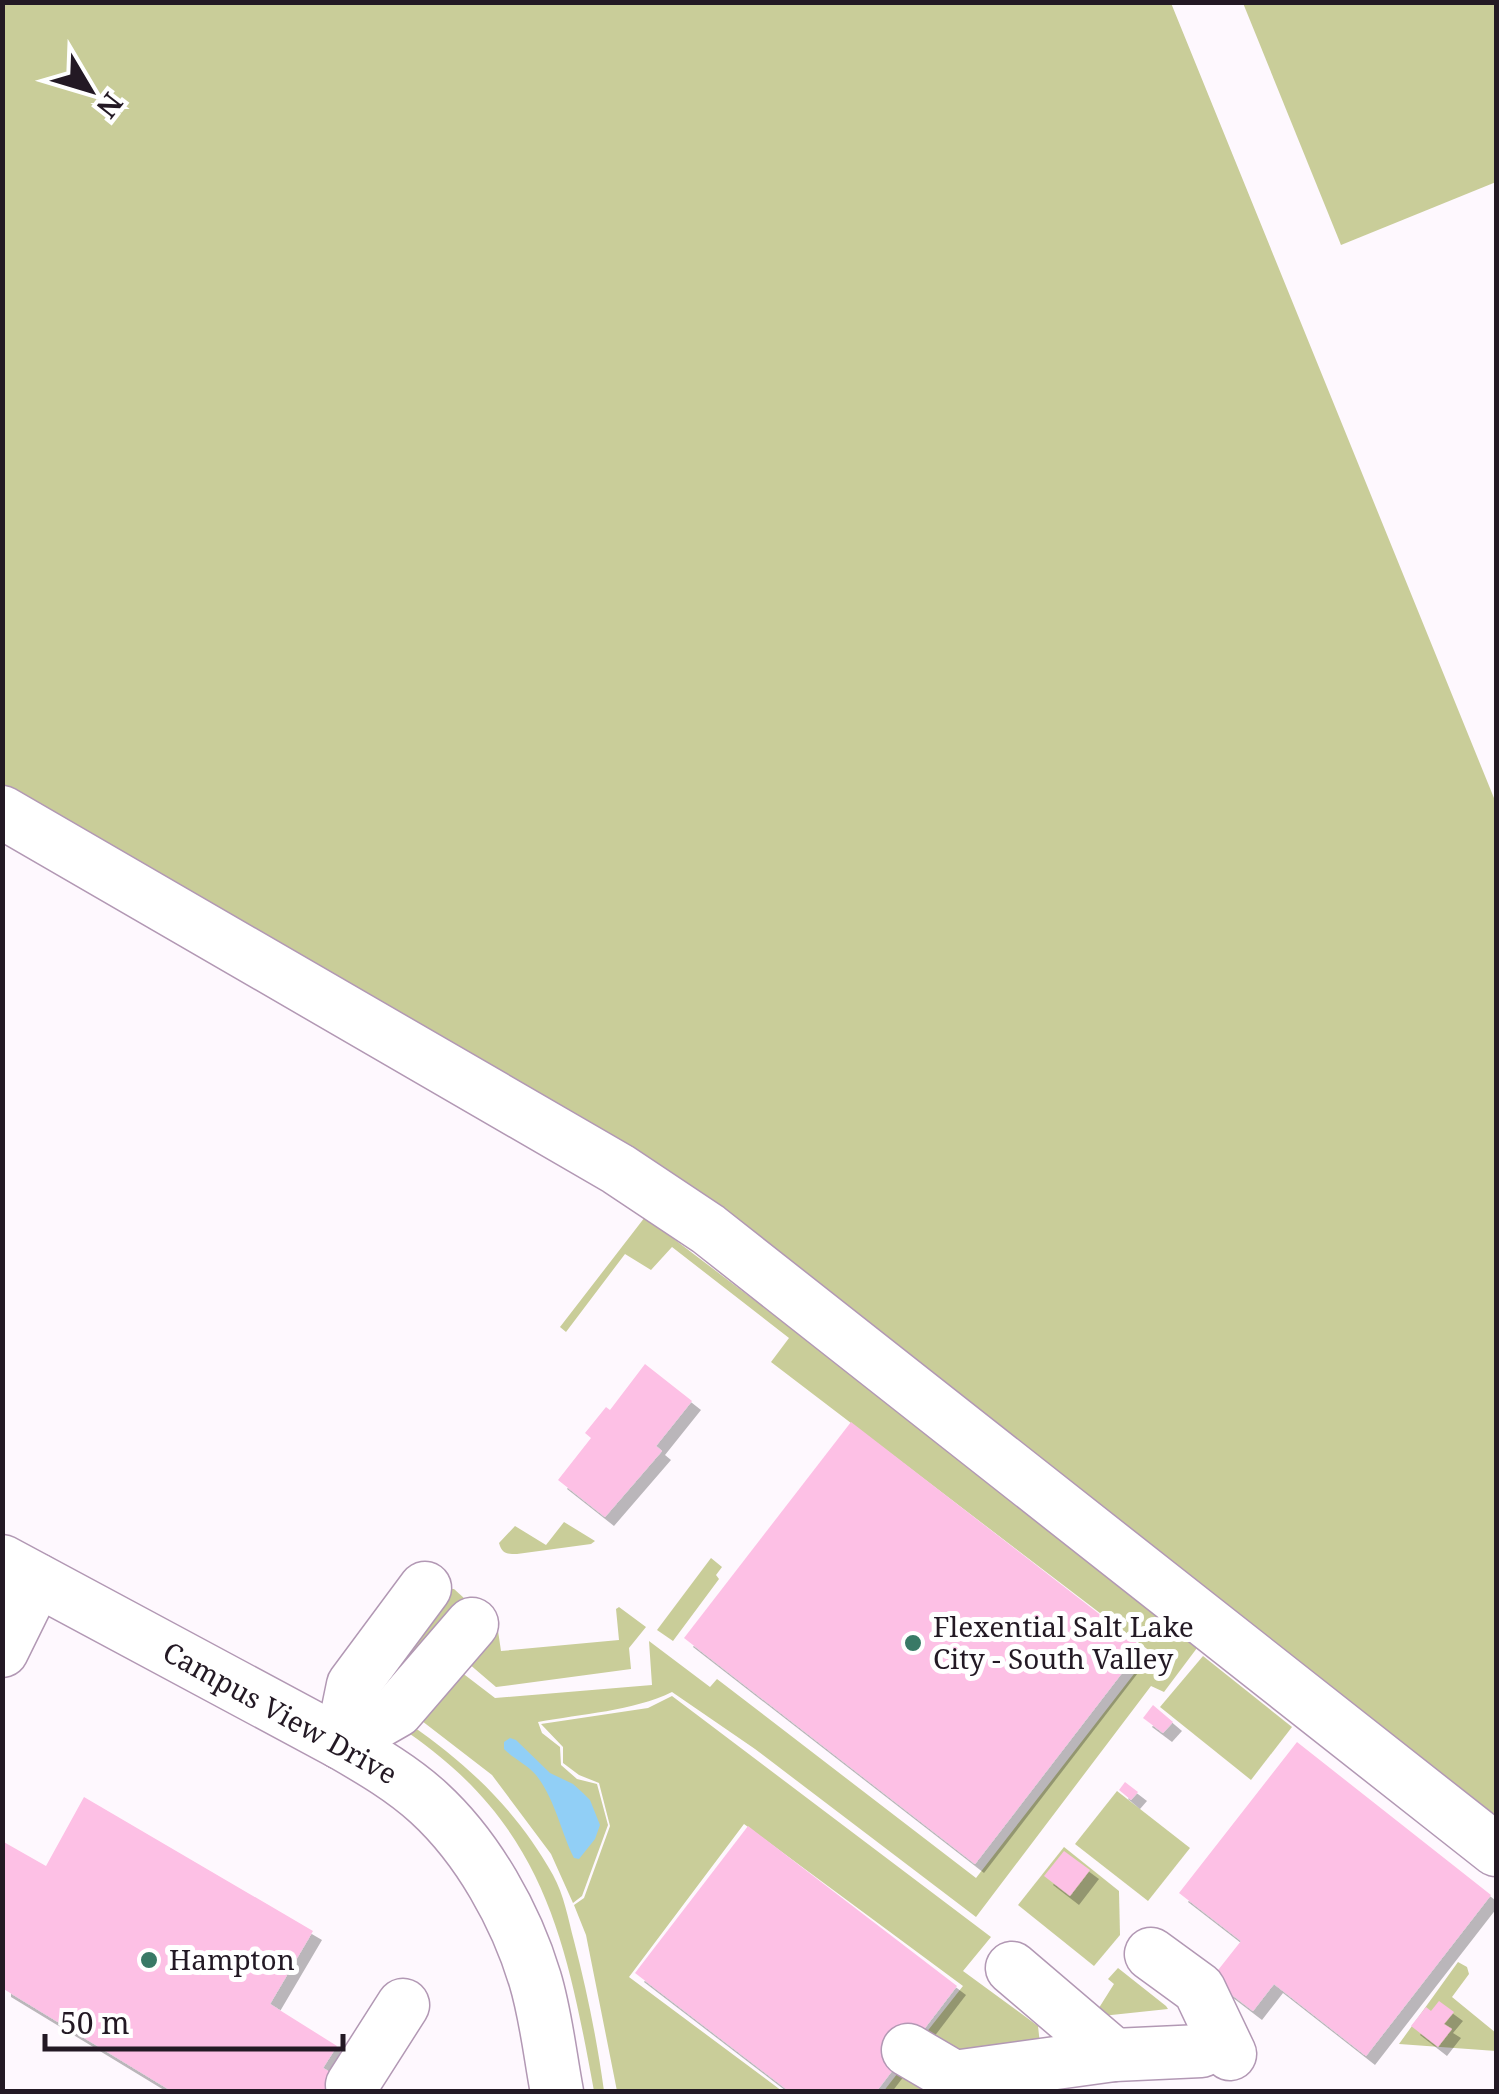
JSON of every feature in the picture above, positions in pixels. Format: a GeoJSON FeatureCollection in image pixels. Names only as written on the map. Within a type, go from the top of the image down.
{"type":"FeatureCollection","features":[{"type":"Feature","properties":{"kind":"street"},"geometry":{"type":"LineString","coordinates":[[2,812],[618,1170],[708,1230],[1496,1850]]}},
{"type":"Feature","properties":{"kind":"street"},"geometry":{"type":"LineString","coordinates":[[2,1651],[20,1571]]}},
{"type":"Feature","properties":{"kind":"street","name":"Campus View Drive"},"geometry":{"type":"LineString","coordinates":[[20,1571],[341,1743],[432,1805],[454,1829],[506,1910],[536,1980],[557,2092]]}},
{"type":"Feature","properties":{"kind":"street"},"geometry":{"type":"LineString","coordinates":[[341,1743],[352,1685],[425,1588]]}},
{"type":"Feature","properties":{"kind":"street"},"geometry":{"type":"LineString","coordinates":[[341,1743],[397,1711],[472,1624]]}},
{"type":"Feature","properties":{"kind":"street"},"geometry":{"type":"LineString","coordinates":[[908,2050],[954,2077],[1114,2055],[1215,2052],[1199,1989],[1150,1954]]}},
{"type":"Feature","properties":{"kind":"street"},"geometry":{"type":"LineString","coordinates":[[1012,1968],[1114,2055]]}},
{"type":"Feature","properties":{"kind":"street"},"geometry":{"type":"LineString","coordinates":[[352,2085],[403,2006]]}},
{"type":"Feature","properties":{"kind":"green space"},"geometry":{"type":"Polygon","coordinates":[[[3,3],[1171,3],[1496,803],[1496,1875],[1200,1644],[1164,1692],[1151,1686],[976,1917],[755,1749],[672,1692],[624,1708],[538,1722],[542,1733],[560,1747],[561,1765],[577,1779],[597,1784],[608,1825],[582,1896],[573,1903],[551,1854],[492,1775],[422,1721],[461,1672],[495,1698],[652,1685],[649,1641],[710,1687],[717,1679],[976,1878],[1151,1652],[771,1362],[789,1338],[672,1247],[651,1270],[625,1254],[566,1332],[560,1327],[645,1217],[929,1433],[645,1209],[3,833],[3,3]]]}},
{"type":"Feature","properties":{"kind":"green space"},"geometry":{"type":"Polygon","coordinates":[[[1243,3],[1496,3],[1496,182],[1341,245],[1243,3]]]}},
{"type":"Feature","properties":{"kind":"green space"},"geometry":{"type":"Polygon","coordinates":[[[564,1522],[595,1541],[517,1554],[505,1553],[500,1547],[499,1543],[515,1526],[546,1545],[564,1522]]]}},
{"type":"Feature","properties":{"kind":"green space"},"geometry":{"type":"Polygon","coordinates":[[[711,1558],[722,1567],[716,1575],[719,1579],[673,1641],[657,1630],[711,1558]]]}},
{"type":"Feature","properties":{"kind":"green space"},"geometry":{"type":"Polygon","coordinates":[[[447,1589],[454,1589],[465,1599],[462,1609],[396,1689],[384,1663],[447,1589]]]}},
{"type":"Feature","properties":{"kind":"green space"},"geometry":{"type":"Polygon","coordinates":[[[619,1607],[646,1627],[629,1648],[631,1669],[496,1687],[461,1657],[497,1624],[501,1651],[619,1640],[619,1607]]]}},
{"type":"Feature","properties":{"kind":"green space"},"geometry":{"type":"Polygon","coordinates":[[[1203,1656],[1292,1727],[1251,1780],[1160,1707],[1203,1656]]]}},
{"type":"Feature","properties":{"kind":"green space"},"geometry":{"type":"Polygon","coordinates":[[[672,1696],[991,1937],[963,1971],[1038,2026],[1041,2053],[954,2066],[918,2043],[963,1986],[744,1824],[629,1977],[782,2091],[617,2091],[586,1935],[574,1905],[584,1898],[610,1826],[599,1783],[563,1763],[563,1747],[541,1724],[648,1708],[672,1696]]]}},
{"type":"Feature","properties":{"kind":"green space"},"geometry":{"type":"Polygon","coordinates":[[[411,1725],[491,1792],[524,1831],[553,1875],[583,1978],[604,2091],[594,2091],[559,1936],[520,1848],[492,1808],[456,1770],[410,1734],[411,1725]]]}},
{"type":"Feature","properties":{"kind":"green space"},"geometry":{"type":"Polygon","coordinates":[[[1117,1791],[1190,1848],[1148,1901],[1075,1844],[1117,1791]]]}},
{"type":"Feature","properties":{"kind":"green space"},"geometry":{"type":"Polygon","coordinates":[[[1064,1847],[1119,1891],[1120,1935],[1094,1966],[1018,1905],[1064,1847]]]}},
{"type":"Feature","properties":{"kind":"green space"},"geometry":{"type":"Polygon","coordinates":[[[1458,1962],[1467,1967],[1469,1974],[1452,1997],[1496,2033],[1496,2051],[1399,2044],[1458,1962]]]}},
{"type":"Feature","properties":{"kind":"green space"},"geometry":{"type":"Polygon","coordinates":[[[1118,1968],[1168,2009],[1102,2016],[1097,2011],[1114,1984],[1108,1979],[1118,1968]]]}},
{"type":"Feature","properties":{"kind":"green space"},"geometry":{"type":"Polygon","coordinates":[[[908,2060],[1048,2075],[1047,2091],[883,2092],[908,2060]]]}},
{"type":"Feature","properties":{"kind":"water"},"geometry":{"type":"Polygon","coordinates":[[[510,1738],[550,1773],[573,1784],[590,1800],[600,1825],[595,1839],[579,1859],[574,1858],[543,1784],[504,1749],[504,1742],[510,1738]]]}},
{"type":"Feature","properties":{"kind":"building"},"geometry":{"type":"Polygon","coordinates":[[[645,1364],[692,1401],[656,1446],[662,1451],[605,1517],[558,1480],[591,1438],[585,1433],[606,1407],[610,1410],[645,1364]]]}},
{"type":"Feature","properties":{"kind":"building","name":"Flexential Salt Lake City - South Valley"},"geometry":{"type":"Polygon","coordinates":[[[851,1422],[1142,1647],[975,1864],[684,1638],[851,1422]]]}},
{"type":"Feature","properties":{"kind":"building"},"geometry":{"type":"Polygon","coordinates":[[[1153,1705],[1173,1722],[1163,1733],[1143,1718],[1153,1705]]]}},
{"type":"Feature","properties":{"kind":"building"},"geometry":{"type":"Polygon","coordinates":[[[1297,1742],[1491,1895],[1366,2056],[1274,1984],[1253,2011],[1211,1979],[1241,1941],[1179,1893],[1297,1742]]]}},
{"type":"Feature","properties":{"kind":"building"},"geometry":{"type":"Polygon","coordinates":[[[1125,1782],[1138,1792],[1131,1800],[1119,1790],[1125,1782]]]}},
{"type":"Feature","properties":{"kind":"building","name":"Hampton"},"geometry":{"type":"Polygon","coordinates":[[[84,1797],[313,1931],[270,2004],[337,2046],[323,2068],[364,2092],[173,2092],[2,1988],[2,1841],[46,1866],[84,1797]]]}},
{"type":"Feature","properties":{"kind":"building"},"geometry":{"type":"Polygon","coordinates":[[[748,1826],[957,1986],[876,2092],[790,2092],[635,1973],[748,1826]]]}},
{"type":"Feature","properties":{"kind":"building"},"geometry":{"type":"Polygon","coordinates":[[[1064,1851],[1090,1870],[1070,1896],[1044,1876],[1064,1851]]]}},
{"type":"Feature","properties":{"kind":"building"},"geometry":{"type":"Polygon","coordinates":[[[1439,2001],[1454,2012],[1444,2024],[1452,2029],[1438,2047],[1411,2026],[1426,2007],[1431,2011],[1439,2001]]]}},
{"type":"Feature","properties":{"kind":"place","name":"Flexential Salt Lake City - South Valley"},"geometry":{"type":"Point","coordinates":[913,1643]}},
{"type":"Feature","properties":{"kind":"place","name":"Hampton"},"geometry":{"type":"Point","coordinates":[149,1960]}}]}
